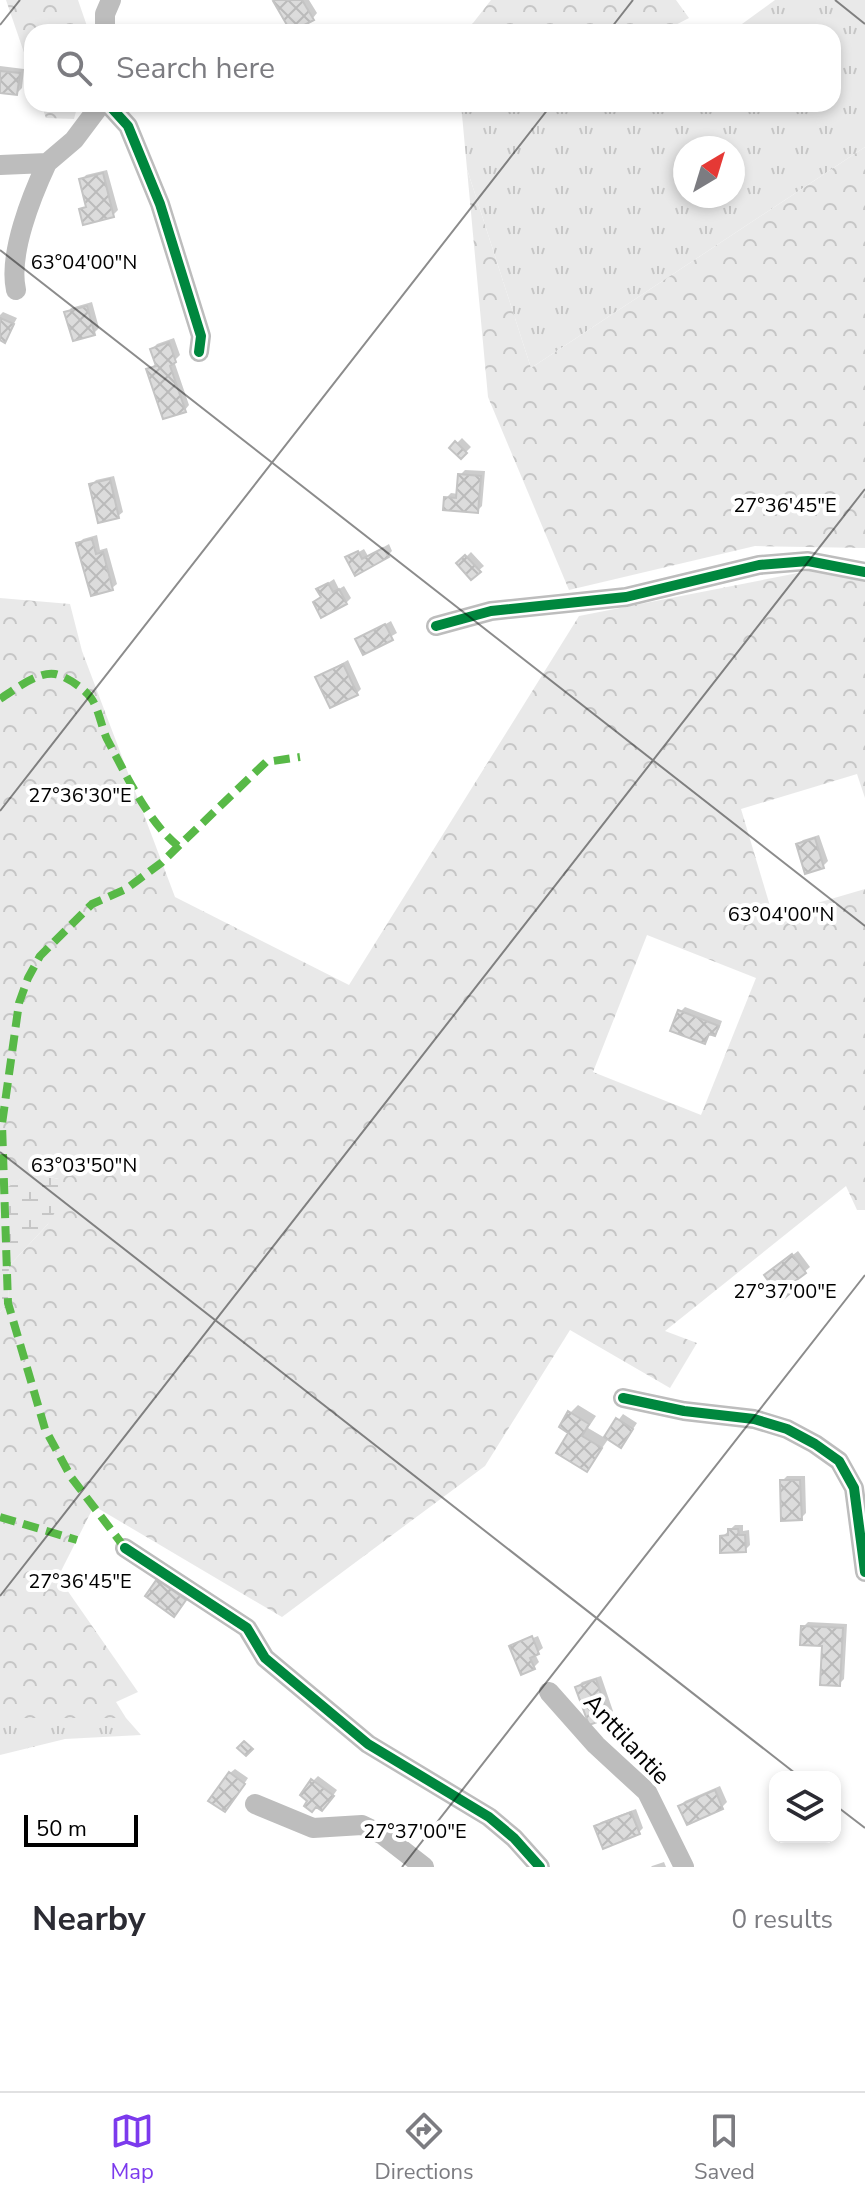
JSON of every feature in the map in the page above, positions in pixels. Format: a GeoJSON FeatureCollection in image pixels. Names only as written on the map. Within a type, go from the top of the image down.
{"type":"FeatureCollection","features":[{"type":"Feature","properties":{"kind":"street"},"geometry":{"type":"LineString","coordinates":[[105,24],[105,14],[111,0]]}},
{"type":"Feature","properties":{"kind":"street"},"geometry":{"type":"LineString","coordinates":[[16,290],[13,277],[33,192],[47,163],[74,140],[95,112]]}},
{"type":"Feature","properties":{"kind":"street"},"geometry":{"type":"LineString","coordinates":[[115,112],[128,126],[160,204],[201,336],[199,352]]}},
{"type":"Feature","properties":{"kind":"street"},"geometry":{"type":"LineString","coordinates":[[0,165],[47,163]]}},
{"type":"Feature","properties":{"kind":"street"},"geometry":{"type":"LineString","coordinates":[[436,626],[491,611],[626,597],[759,565],[808,561],[865,572]]}},
{"type":"Feature","properties":{"kind":"street"},"geometry":{"type":"LineString","coordinates":[[623,1398],[684,1411],[754,1419],[787,1429],[839,1461],[854,1488],[865,1572]]}},
{"type":"Feature","properties":{"kind":"street"},"geometry":{"type":"LineString","coordinates":[[125,1548],[247,1628],[265,1658],[368,1744],[489,1817],[514,1838],[540,1867]]}},
{"type":"Feature","properties":{"kind":"street","name":"Anttilantie"},"geometry":{"type":"LineString","coordinates":[[549,1692],[596,1745],[647,1792],[684,1867]]}},
{"type":"Feature","properties":{"kind":"street"},"geometry":{"type":"LineString","coordinates":[[255,1804],[313,1828],[362,1825],[383,1835],[424,1867]]}},
{"type":"Feature","properties":{"kind":"green space"},"geometry":{"type":"Polygon","coordinates":[[[6,0],[78,0],[86,24],[24,24],[24,53],[6,0]]]}},
{"type":"Feature","properties":{"kind":"green space"},"geometry":{"type":"Polygon","coordinates":[[[491,0],[676,0],[689,18],[677,24],[472,24],[491,0]]]}},
{"type":"Feature","properties":{"kind":"green space"},"geometry":{"type":"Polygon","coordinates":[[[775,0],[865,0],[865,147],[531,368],[467,169],[462,112],[841,112],[841,24],[742,24],[775,0]]]}},
{"type":"Feature","properties":{"kind":"green space"},"geometry":{"type":"Polygon","coordinates":[[[44,112],[76,112],[74,119],[46,118],[44,112]]]}},
{"type":"Feature","properties":{"kind":"green space"},"geometry":{"type":"Polygon","coordinates":[[[865,147],[865,548],[755,546],[569,590],[488,397],[467,169],[531,368],[865,147]]]}},
{"type":"Feature","properties":{"kind":"green space"},"geometry":{"type":"Polygon","coordinates":[[[813,570],[865,582],[865,798],[857,774],[741,809],[773,916],[865,889],[865,1210],[857,1210],[846,1186],[665,1331],[697,1343],[670,1388],[570,1330],[485,1466],[282,1617],[94,1506],[58,1577],[138,1692],[116,1702],[126,1718],[0,1718],[0,1312],[8,1303],[9,1266],[48,1224],[59,1179],[30,1173],[0,1192],[0,598],[70,604],[82,651],[175,897],[349,985],[579,616],[813,570]],[[647,935],[593,1072],[701,1115],[756,978],[647,935]]]}},
{"type":"Feature","properties":{"kind":"green space"},"geometry":{"type":"Polygon","coordinates":[[[29,1173],[59,1179],[61,1202],[48,1224],[9,1266],[8,1303],[0,1312],[0,1192],[29,1173]]]}},
{"type":"Feature","properties":{"kind":"green space"},"geometry":{"type":"Polygon","coordinates":[[[0,1718],[126,1718],[141,1735],[65,1739],[0,1755],[0,1718]]]}},
{"type":"Feature","properties":{"kind":"building"},"geometry":{"type":"Polygon","coordinates":[[[302,0],[314,20],[306,24],[286,24],[273,1],[302,0]]]}},
{"type":"Feature","properties":{"kind":"building"},"geometry":{"type":"Polygon","coordinates":[[[0,71],[20,73],[17,95],[0,93],[0,71]]]}},
{"type":"Feature","properties":{"kind":"building"},"geometry":{"type":"Polygon","coordinates":[[[103,173],[114,217],[83,225],[79,209],[86,207],[79,179],[103,173]]]}},
{"type":"Feature","properties":{"kind":"building"},"geometry":{"type":"Polygon","coordinates":[[[87,306],[95,335],[73,341],[64,312],[87,306]]]}},
{"type":"Feature","properties":{"kind":"building"},"geometry":{"type":"Polygon","coordinates":[[[0,318],[14,324],[5,343],[0,340],[0,318]]]}},
{"type":"Feature","properties":{"kind":"building"},"geometry":{"type":"Polygon","coordinates":[[[169,342],[176,362],[170,366],[186,412],[163,419],[146,369],[156,366],[150,349],[169,342]]]}},
{"type":"Feature","properties":{"kind":"building"},"geometry":{"type":"Polygon","coordinates":[[[455,441],[467,453],[461,459],[449,448],[455,441]]]}},
{"type":"Feature","properties":{"kind":"building"},"geometry":{"type":"Polygon","coordinates":[[[458,474],[481,476],[478,513],[443,510],[444,497],[456,498],[458,474]]]}},
{"type":"Feature","properties":{"kind":"building"},"geometry":{"type":"Polygon","coordinates":[[[110,479],[119,518],[98,523],[89,484],[110,479]]]}},
{"type":"Feature","properties":{"kind":"building"},"geometry":{"type":"Polygon","coordinates":[[[92,539],[96,554],[103,552],[113,590],[91,596],[76,543],[92,539]]]}},
{"type":"Feature","properties":{"kind":"building"},"geometry":{"type":"Polygon","coordinates":[[[383,548],[389,557],[355,576],[345,557],[358,551],[362,559],[383,548]]]}},
{"type":"Feature","properties":{"kind":"building"},"geometry":{"type":"Polygon","coordinates":[[[465,555],[481,572],[471,580],[456,563],[465,555]]]}},
{"type":"Feature","properties":{"kind":"building"},"geometry":{"type":"Polygon","coordinates":[[[328,583],[333,592],[339,589],[347,604],[321,618],[313,602],[321,597],[316,589],[328,583]]]}},
{"type":"Feature","properties":{"kind":"building"},"geometry":{"type":"Polygon","coordinates":[[[385,624],[393,640],[363,655],[355,639],[385,624]]]}},
{"type":"Feature","properties":{"kind":"building"},"geometry":{"type":"Polygon","coordinates":[[[343,664],[358,695],[330,708],[315,677],[343,664]]]}},
{"type":"Feature","properties":{"kind":"building"},"geometry":{"type":"Polygon","coordinates":[[[815,838],[824,868],[805,874],[796,844],[815,838]]]}},
{"type":"Feature","properties":{"kind":"building"},"geometry":{"type":"Polygon","coordinates":[[[678,1010],[719,1026],[715,1036],[709,1034],[705,1044],[670,1031],[678,1010]]]}},
{"type":"Feature","properties":{"kind":"building"},"geometry":{"type":"Polygon","coordinates":[[[792,1254],[806,1273],[790,1285],[794,1290],[782,1300],[764,1275],[792,1254]]]}},
{"type":"Feature","properties":{"kind":"building"},"geometry":{"type":"Polygon","coordinates":[[[568,1411],[589,1424],[582,1436],[602,1448],[587,1472],[556,1453],[568,1433],[559,1427],[568,1411]]]}},
{"type":"Feature","properties":{"kind":"building"},"geometry":{"type":"Polygon","coordinates":[[[616,1418],[633,1429],[621,1448],[604,1437],[616,1418]]]}},
{"type":"Feature","properties":{"kind":"building"},"geometry":{"type":"Polygon","coordinates":[[[780,1480],[800,1480],[802,1520],[781,1521],[780,1480]]]}},
{"type":"Feature","properties":{"kind":"building"},"geometry":{"type":"Polygon","coordinates":[[[728,1529],[738,1529],[739,1535],[745,1535],[746,1552],[720,1553],[720,1536],[728,1535],[728,1529]]]}},
{"type":"Feature","properties":{"kind":"building"},"geometry":{"type":"Polygon","coordinates":[[[157,1579],[186,1600],[174,1617],[145,1596],[157,1579]]]}},
{"type":"Feature","properties":{"kind":"building"},"geometry":{"type":"Polygon","coordinates":[[[801,1626],[843,1628],[840,1686],[820,1685],[822,1646],[800,1645],[801,1626]]]}},
{"type":"Feature","properties":{"kind":"building"},"geometry":{"type":"Polygon","coordinates":[[[532,1636],[539,1654],[530,1658],[535,1669],[521,1675],[509,1646],[532,1636]]]}},
{"type":"Feature","properties":{"kind":"building"},"geometry":{"type":"Polygon","coordinates":[[[596,1679],[609,1718],[589,1725],[575,1687],[596,1679]]]}},
{"type":"Feature","properties":{"kind":"building"},"geometry":{"type":"Polygon","coordinates":[[[244,1741],[253,1749],[246,1756],[237,1748],[244,1741]]]}},
{"type":"Feature","properties":{"kind":"building"},"geometry":{"type":"Polygon","coordinates":[[[229,1772],[245,1784],[225,1812],[208,1801],[229,1772]]]}},
{"type":"Feature","properties":{"kind":"building"},"geometry":{"type":"Polygon","coordinates":[[[311,1779],[334,1796],[322,1811],[316,1807],[312,1812],[304,1806],[307,1801],[300,1795],[311,1779]]]}},
{"type":"Feature","properties":{"kind":"building"},"geometry":{"type":"Polygon","coordinates":[[[715,1790],[723,1809],[687,1825],[678,1806],[715,1790]]]}},
{"type":"Feature","properties":{"kind":"building"},"geometry":{"type":"Polygon","coordinates":[[[631,1812],[640,1834],[603,1849],[594,1826],[631,1812]]]}},
{"type":"Feature","properties":{"kind":"marked path"},"geometry":{"type":"LineString","coordinates":[[0,699],[41,675],[59,675],[80,687],[94,702],[107,739],[138,796],[157,824],[178,846]]}},
{"type":"Feature","properties":{"kind":"marked path"},"geometry":{"type":"LineString","coordinates":[[125,1548],[71,1477],[45,1429],[8,1303],[2,1124],[19,1003],[40,956],[92,904],[126,889],[161,863],[266,762],[300,757]]}},
{"type":"Feature","properties":{"kind":"marked path"},"geometry":{"type":"LineString","coordinates":[[0,1517],[77,1540]]}},
{"type":"Feature","properties":{"kind":"cycle path"},"geometry":{"type":"LineString","coordinates":[[115,112],[128,126],[160,204],[201,336],[199,352]]}},
{"type":"Feature","properties":{"kind":"cycle path"},"geometry":{"type":"LineString","coordinates":[[436,626],[491,611],[626,597],[759,565],[808,561],[865,572]]}},
{"type":"Feature","properties":{"kind":"cycle path"},"geometry":{"type":"LineString","coordinates":[[623,1398],[684,1411],[754,1419],[787,1429],[839,1461],[854,1488],[865,1572]]}},
{"type":"Feature","properties":{"kind":"cycle path"},"geometry":{"type":"LineString","coordinates":[[125,1548],[247,1628],[265,1658],[368,1744],[489,1817],[514,1838],[540,1867]]}}]}
